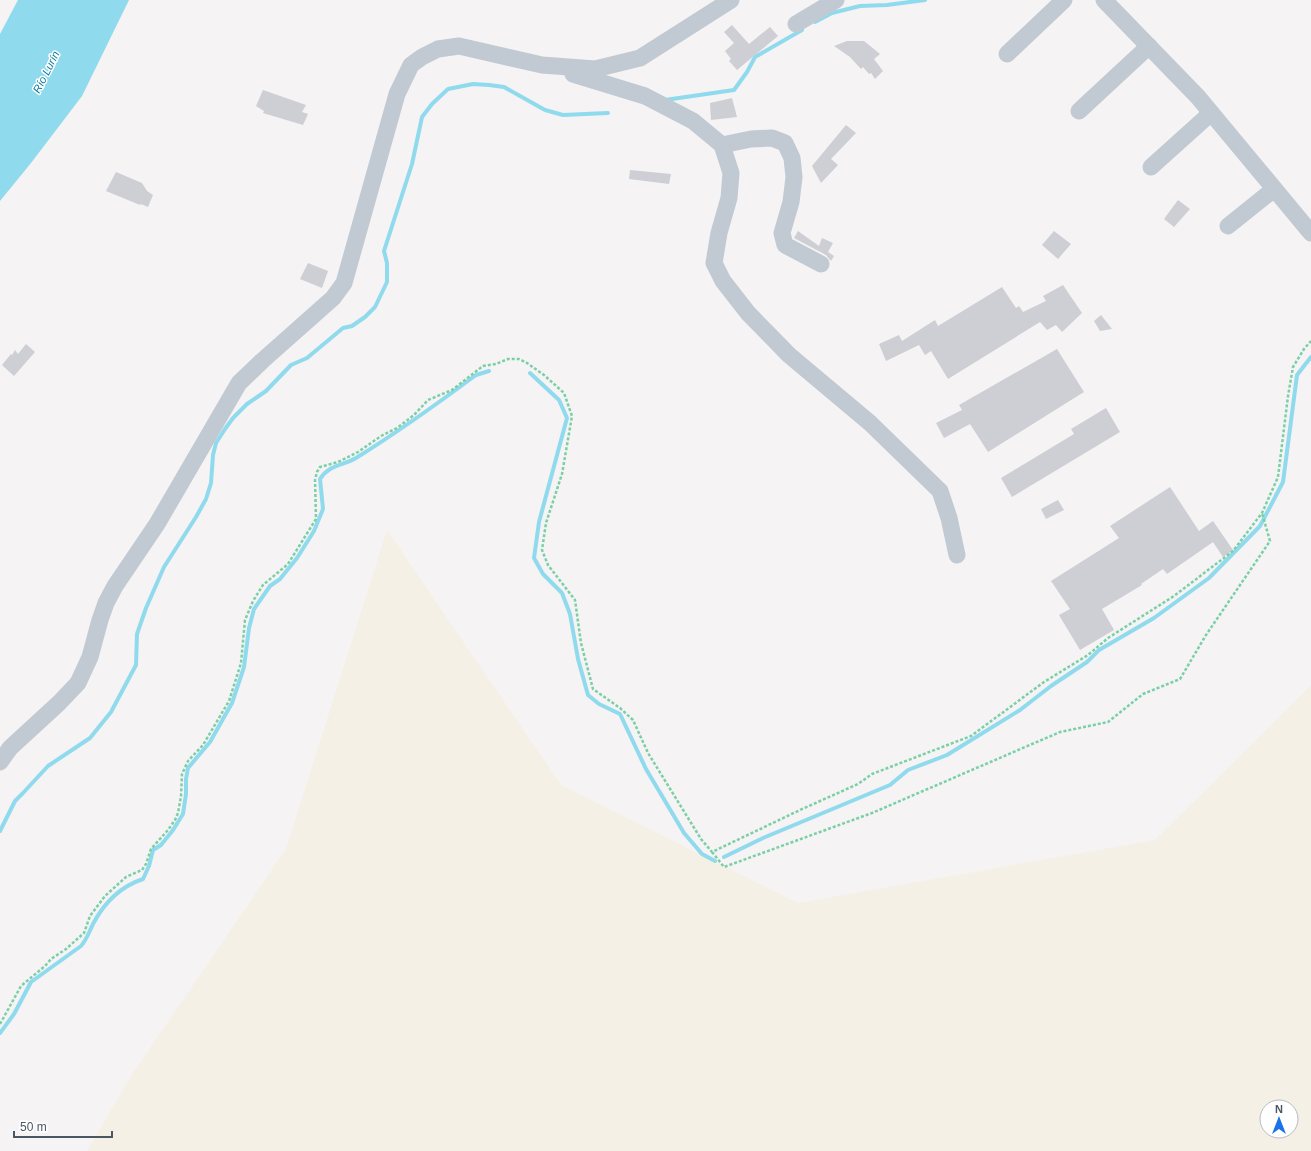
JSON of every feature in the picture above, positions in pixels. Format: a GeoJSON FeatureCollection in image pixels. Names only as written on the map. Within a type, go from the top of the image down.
{"type":"FeatureCollection","features":[{"type":"Feature","properties":{"kind":"street"},"geometry":{"type":"LineString","coordinates":[[542,65],[595,69],[640,58],[732,0]]}},
{"type":"Feature","properties":{"kind":"street"},"geometry":{"type":"LineString","coordinates":[[796,24],[836,0]]}},
{"type":"Feature","properties":{"kind":"street"},"geometry":{"type":"LineString","coordinates":[[1007,54],[1064,0]]}},
{"type":"Feature","properties":{"kind":"street"},"geometry":{"type":"LineString","coordinates":[[1104,0],[1198,97],[1311,233]]}},
{"type":"Feature","properties":{"kind":"street"},"geometry":{"type":"LineString","coordinates":[[0,762],[10,748],[59,703],[78,683],[90,657],[100,620],[115,586],[157,524],[239,383],[333,298],[344,283],[397,94],[411,65],[422,57],[438,49],[459,46],[542,65],[645,96],[693,121],[722,145],[731,173],[729,198],[719,233],[714,263],[723,281],[748,313],[789,355],[870,423],[940,492],[949,518],[957,554]]}},
{"type":"Feature","properties":{"kind":"street"},"geometry":{"type":"LineString","coordinates":[[1079,111],[1149,46]]}},
{"type":"Feature","properties":{"kind":"street"},"geometry":{"type":"LineString","coordinates":[[1151,167],[1211,113]]}},
{"type":"Feature","properties":{"kind":"street"},"geometry":{"type":"LineString","coordinates":[[722,145],[751,139],[772,138],[785,143],[792,158],[794,177],[790,202],[782,233],[785,245],[821,264]]}},
{"type":"Feature","properties":{"kind":"street"},"geometry":{"type":"LineString","coordinates":[[1228,226],[1274,189]]}},
{"type":"Feature","properties":{"kind":"path"},"geometry":{"type":"LineString","coordinates":[[712,852],[858,784],[872,774],[971,736],[1044,682],[1088,655],[1108,638],[1174,596],[1233,551],[1263,514],[1278,477],[1293,367],[1304,349],[1311,341]]}},
{"type":"Feature","properties":{"kind":"path"},"geometry":{"type":"LineString","coordinates":[[0,1024],[21,986],[84,933],[90,916],[105,896],[126,877],[142,870],[146,864],[151,849],[175,820],[178,813],[181,796],[182,774],[188,761],[203,745],[229,701],[240,663],[245,620],[253,601],[263,585],[288,564],[316,519],[315,480],[320,467],[338,462],[358,452],[381,436],[397,428],[414,415],[428,400],[452,390],[483,366],[496,364],[508,359],[519,359],[544,375],[564,393],[572,416],[562,474],[546,523],[542,550],[548,565],[575,600],[581,643],[593,689],[620,708],[633,720],[648,753],[701,839],[724,867],[872,813],[1060,732],[1108,722],[1143,694],[1180,679],[1206,635],[1270,541],[1263,514]]}},
{"type":"Feature","properties":{"kind":"sand"},"geometry":{"type":"Polygon","coordinates":[[[387,530],[561,785],[798,903],[1155,840],[1311,685],[1311,1151],[87,1151],[131,1076],[286,849],[387,530]]]}},
{"type":"Feature","properties":{"kind":"water","name":"Río Lurín"},"geometry":{"type":"Polygon","coordinates":[[[18,0],[129,0],[82,96],[0,201],[0,34],[18,0]]]}},
{"type":"Feature","properties":{"kind":"building"},"geometry":{"type":"Polygon","coordinates":[[[732,25],[749,44],[770,27],[778,36],[737,70],[729,61],[731,59],[725,51],[734,43],[724,32],[732,25]]]}},
{"type":"Feature","properties":{"kind":"building"},"geometry":{"type":"Polygon","coordinates":[[[847,41],[864,41],[880,54],[874,59],[883,71],[875,79],[871,73],[869,74],[863,67],[861,69],[850,57],[834,46],[847,41]]]}},
{"type":"Feature","properties":{"kind":"building"},"geometry":{"type":"Polygon","coordinates":[[[263,90],[306,105],[302,112],[308,114],[303,125],[263,113],[264,111],[256,106],[263,90]]]}},
{"type":"Feature","properties":{"kind":"building"},"geometry":{"type":"Polygon","coordinates":[[[732,98],[737,117],[711,120],[710,103],[732,98]]]}},
{"type":"Feature","properties":{"kind":"building"},"geometry":{"type":"Polygon","coordinates":[[[846,125],[856,133],[831,159],[838,165],[821,183],[812,166],[846,125]]]}},
{"type":"Feature","properties":{"kind":"building"},"geometry":{"type":"Polygon","coordinates":[[[630,170],[671,174],[669,184],[629,179],[630,170]]]}},
{"type":"Feature","properties":{"kind":"building"},"geometry":{"type":"Polygon","coordinates":[[[116,172],[142,183],[147,191],[153,195],[148,207],[106,191],[116,172]]]}},
{"type":"Feature","properties":{"kind":"building"},"geometry":{"type":"Polygon","coordinates":[[[1178,200],[1190,209],[1174,227],[1164,219],[1178,200]]]}},
{"type":"Feature","properties":{"kind":"building"},"geometry":{"type":"Polygon","coordinates":[[[798,231],[819,246],[822,238],[833,243],[828,252],[834,256],[831,261],[826,255],[794,238],[798,231]]]}},
{"type":"Feature","properties":{"kind":"building"},"geometry":{"type":"Polygon","coordinates":[[[1054,231],[1071,244],[1058,259],[1042,245],[1054,231]]]}},
{"type":"Feature","properties":{"kind":"building"},"geometry":{"type":"Polygon","coordinates":[[[308,263],[328,271],[322,288],[300,279],[308,263]]]}},
{"type":"Feature","properties":{"kind":"building"},"geometry":{"type":"Polygon","coordinates":[[[1063,285],[1082,313],[1062,332],[1056,325],[1047,330],[1040,322],[948,379],[931,351],[925,355],[919,345],[886,361],[879,344],[899,335],[902,341],[935,320],[938,326],[1002,287],[1016,308],[1019,306],[1023,312],[1046,301],[1043,296],[1063,285]]]}},
{"type":"Feature","properties":{"kind":"building"},"geometry":{"type":"Polygon","coordinates":[[[1101,315],[1112,329],[1100,331],[1094,321],[1101,315]]]}},
{"type":"Feature","properties":{"kind":"building"},"geometry":{"type":"Polygon","coordinates":[[[26,344],[35,352],[14,376],[2,365],[15,350],[18,354],[26,344]]]}},
{"type":"Feature","properties":{"kind":"building"},"geometry":{"type":"Polygon","coordinates":[[[1057,349],[1084,392],[988,452],[970,424],[944,438],[936,423],[962,410],[959,405],[1057,349]]]}},
{"type":"Feature","properties":{"kind":"building"},"geometry":{"type":"Polygon","coordinates":[[[1106,408],[1120,432],[1012,497],[1001,478],[1074,434],[1071,429],[1106,408]]]}},
{"type":"Feature","properties":{"kind":"building"},"geometry":{"type":"Polygon","coordinates":[[[1170,487],[1199,531],[1213,521],[1233,550],[1223,557],[1213,542],[1167,574],[1163,569],[1141,584],[1142,585],[1102,609],[1114,630],[1080,650],[1059,615],[1070,609],[1051,581],[1119,538],[1110,526],[1170,487]]]}},
{"type":"Feature","properties":{"kind":"building"},"geometry":{"type":"Polygon","coordinates":[[[1058,500],[1064,510],[1046,519],[1041,509],[1058,500]]]}},
{"type":"Feature","properties":{"kind":"waterway"},"geometry":{"type":"LineString","coordinates":[[815,22],[832,13],[860,6],[887,5],[925,0]]}},
{"type":"Feature","properties":{"kind":"waterway"},"geometry":{"type":"LineString","coordinates":[[665,100],[734,90],[747,72],[755,57],[802,30]]}},
{"type":"Feature","properties":{"kind":"waterway"},"geometry":{"type":"LineString","coordinates":[[0,831],[15,801],[48,766],[90,738],[111,712],[136,665],[137,634],[146,608],[164,567],[206,499],[211,483],[213,455],[216,443],[225,429],[233,418],[247,404],[266,391],[291,365],[307,358],[343,328],[352,326],[365,317],[375,307],[387,282],[387,263],[384,251],[412,164],[422,117],[432,104],[448,89],[473,84],[504,87],[545,110],[563,115],[608,113]]}},
{"type":"Feature","properties":{"kind":"waterway"},"geometry":{"type":"LineString","coordinates":[[724,857],[763,838],[890,785],[908,770],[947,755],[1020,710],[1051,686],[1087,662],[1099,650],[1154,618],[1209,578],[1260,526],[1283,482],[1297,375],[1311,357]]}},
{"type":"Feature","properties":{"kind":"waterway"},"geometry":{"type":"LineString","coordinates":[[0,1033],[14,1014],[31,982],[81,946],[97,916],[107,903],[127,886],[143,879],[149,866],[153,850],[161,845],[183,814],[188,768],[210,742],[232,703],[244,667],[249,628],[254,609],[270,586],[280,579],[297,558],[314,531],[323,509],[320,479],[332,468],[351,461],[387,438],[476,375],[489,371]]}},
{"type":"Feature","properties":{"kind":"waterway"},"geometry":{"type":"LineString","coordinates":[[530,373],[559,400],[567,418],[539,522],[534,558],[543,574],[562,593],[570,614],[578,659],[588,695],[599,704],[620,714],[646,769],[684,833],[702,854],[715,861]]}}]}
